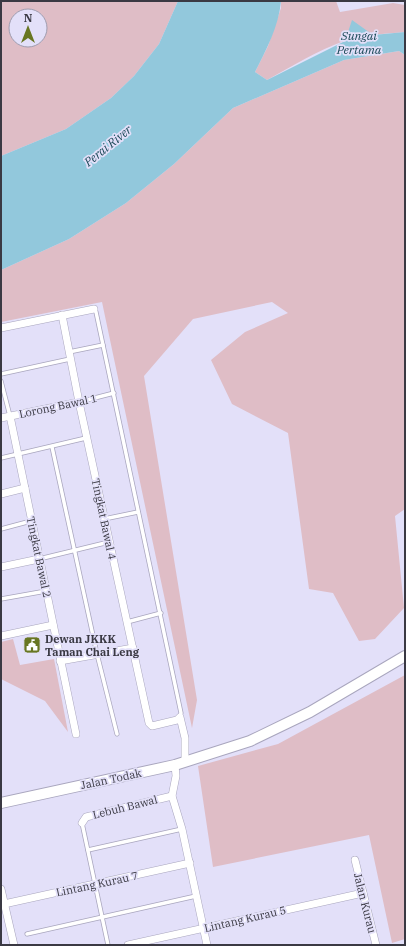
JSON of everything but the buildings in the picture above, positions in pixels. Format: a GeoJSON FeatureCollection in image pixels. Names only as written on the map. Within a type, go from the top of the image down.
{"type":"FeatureCollection","features":[{"type":"Feature","properties":{"kind":"main road","name":"Jalan Todak"},"geometry":{"type":"LineString","coordinates":[[2,801],[175,764],[220,752],[250,741],[310,712],[405,656]]}},
{"type":"Feature","properties":{"kind":"main road","name":"Jalan Todak"},"geometry":{"type":"LineString","coordinates":[[2,801],[185,757],[220,752]]}},
{"type":"Feature","properties":{"kind":"street"},"geometry":{"type":"LineString","coordinates":[[1,328],[62,314],[94,309]]}},
{"type":"Feature","properties":{"kind":"street","name":"Tingkat Bawal 4"},"geometry":{"type":"LineString","coordinates":[[62,314],[78,402],[133,648],[148,723],[152,726],[177,720],[180,717]]}},
{"type":"Feature","properties":{"kind":"street","name":"Lorong Bawal 1"},"geometry":{"type":"LineString","coordinates":[[1,418],[78,402]]}},
{"type":"Feature","properties":{"kind":"street","name":"Tingkat Bawal 2"},"geometry":{"type":"LineString","coordinates":[[10,416],[76,734]]}},
{"type":"Feature","properties":{"kind":"street"},"geometry":{"type":"LineString","coordinates":[[1,494],[24,488]]}},
{"type":"Feature","properties":{"kind":"street"},"geometry":{"type":"LineString","coordinates":[[1,567],[39,559]]}},
{"type":"Feature","properties":{"kind":"street"},"geometry":{"type":"LineString","coordinates":[[1,636],[53,625]]}},
{"type":"Feature","properties":{"kind":"street"},"geometry":{"type":"LineString","coordinates":[[60,661],[133,648]]}},
{"type":"Feature","properties":{"kind":"street"},"geometry":{"type":"LineString","coordinates":[[180,717],[185,738],[185,757]]}},
{"type":"Feature","properties":{"kind":"street"},"geometry":{"type":"LineString","coordinates":[[175,764],[176,776],[172,796],[182,829],[208,945]]}},
{"type":"Feature","properties":{"kind":"street","name":"Lebuh Bawal"},"geometry":{"type":"LineString","coordinates":[[82,824],[86,817],[172,796]]}},
{"type":"Feature","properties":{"kind":"street","name":"Jalan Kurau"},"geometry":{"type":"LineString","coordinates":[[355,860],[376,945]]}},
{"type":"Feature","properties":{"kind":"street","name":"Lintang Kurau 7"},"geometry":{"type":"LineString","coordinates":[[4,904],[190,863]]}},
{"type":"Feature","properties":{"kind":"street"},"geometry":{"type":"LineString","coordinates":[[1,890],[14,945]]}},
{"type":"Feature","properties":{"kind":"street","name":"Lintang Kurau 5"},"geometry":{"type":"LineString","coordinates":[[128,945],[363,893]]}},
{"type":"Feature","properties":{"kind":"lane"},"geometry":{"type":"LineString","coordinates":[[94,309],[96,312],[114,393],[138,512],[161,613],[181,713],[180,717]]}},
{"type":"Feature","properties":{"kind":"lane"},"geometry":{"type":"LineString","coordinates":[[1,374],[69,356],[103,345]]}},
{"type":"Feature","properties":{"kind":"lane","name":"Tingkat Bawal 2"},"geometry":{"type":"LineString","coordinates":[[1,381],[10,416]]}},
{"type":"Feature","properties":{"kind":"lane","name":"Lorong Bawal 1"},"geometry":{"type":"LineString","coordinates":[[78,402],[114,393]]}},
{"type":"Feature","properties":{"kind":"lane"},"geometry":{"type":"LineString","coordinates":[[1,458],[86,438]]}},
{"type":"Feature","properties":{"kind":"lane"},"geometry":{"type":"LineString","coordinates":[[52,447],[76,550],[97,654],[117,734]]}},
{"type":"Feature","properties":{"kind":"lane"},"geometry":{"type":"LineString","coordinates":[[104,519],[138,512]]}},
{"type":"Feature","properties":{"kind":"lane"},"geometry":{"type":"LineString","coordinates":[[1,529],[31,522]]}},
{"type":"Feature","properties":{"kind":"lane"},"geometry":{"type":"LineString","coordinates":[[39,559],[109,542]]}},
{"type":"Feature","properties":{"kind":"lane"},"geometry":{"type":"LineString","coordinates":[[1,599],[46,591]]}},
{"type":"Feature","properties":{"kind":"lane"},"geometry":{"type":"LineString","coordinates":[[127,622],[161,613]]}},
{"type":"Feature","properties":{"kind":"lane"},"geometry":{"type":"LineString","coordinates":[[82,824],[108,945]]}},
{"type":"Feature","properties":{"kind":"lane"},"geometry":{"type":"LineString","coordinates":[[88,850],[182,829]]}},
{"type":"Feature","properties":{"kind":"lane"},"geometry":{"type":"LineString","coordinates":[[27,934],[197,896]]}},
{"type":"Feature","properties":{"kind":"shaded area"},"geometry":{"type":"Polygon","coordinates":[[[1,1],[178,1],[159,44],[134,76],[111,98],[66,129],[1,156],[1,1]]]}},
{"type":"Feature","properties":{"kind":"shaded area"},"geometry":{"type":"Polygon","coordinates":[[[281,1],[336,1],[340,12],[393,3],[405,5],[405,32],[366,36],[344,41],[314,54],[267,80],[255,72],[268,46],[281,8],[281,1]]]}},
{"type":"Feature","properties":{"kind":"shaded area"},"geometry":{"type":"Polygon","coordinates":[[[399,51],[405,55],[405,509],[395,516],[404,608],[375,639],[359,641],[333,593],[309,589],[288,433],[232,404],[211,360],[245,332],[288,313],[272,302],[193,319],[144,376],[197,700],[192,728],[102,302],[1,322],[1,270],[69,239],[126,203],[174,164],[233,108],[344,60],[399,51]]]}},
{"type":"Feature","properties":{"kind":"shaded area"},"geometry":{"type":"Polygon","coordinates":[[[13,639],[20,665],[54,659],[68,732],[45,701],[1,679],[1,642],[13,639]]]}},
{"type":"Feature","properties":{"kind":"shaded area"},"geometry":{"type":"Polygon","coordinates":[[[405,675],[405,939],[392,943],[369,835],[213,867],[198,766],[278,744],[405,675]]]}},
{"type":"Feature","properties":{"kind":"water"},"geometry":{"type":"Polygon","coordinates":[[[178,1],[281,1],[275,29],[255,72],[267,80],[345,41],[352,20],[373,35],[405,32],[405,55],[399,51],[344,60],[233,108],[174,164],[126,203],[69,239],[1,270],[1,156],[66,129],[111,98],[134,76],[159,44],[178,1]]]}},
{"type":"Feature","properties":{"kind":"place","name":"Dewan JKKK Taman Chai Leng"},"geometry":{"type":"Point","coordinates":[32,645]}},
{"type":"Feature","properties":{"kind":"water label","name":"Sungai Pertama"},"geometry":{"type":"Point","coordinates":[359,43]}},
{"type":"Feature","properties":{"kind":"water label","name":"Perai River"},"geometry":{"type":"Point","coordinates":[108,146]}}]}
